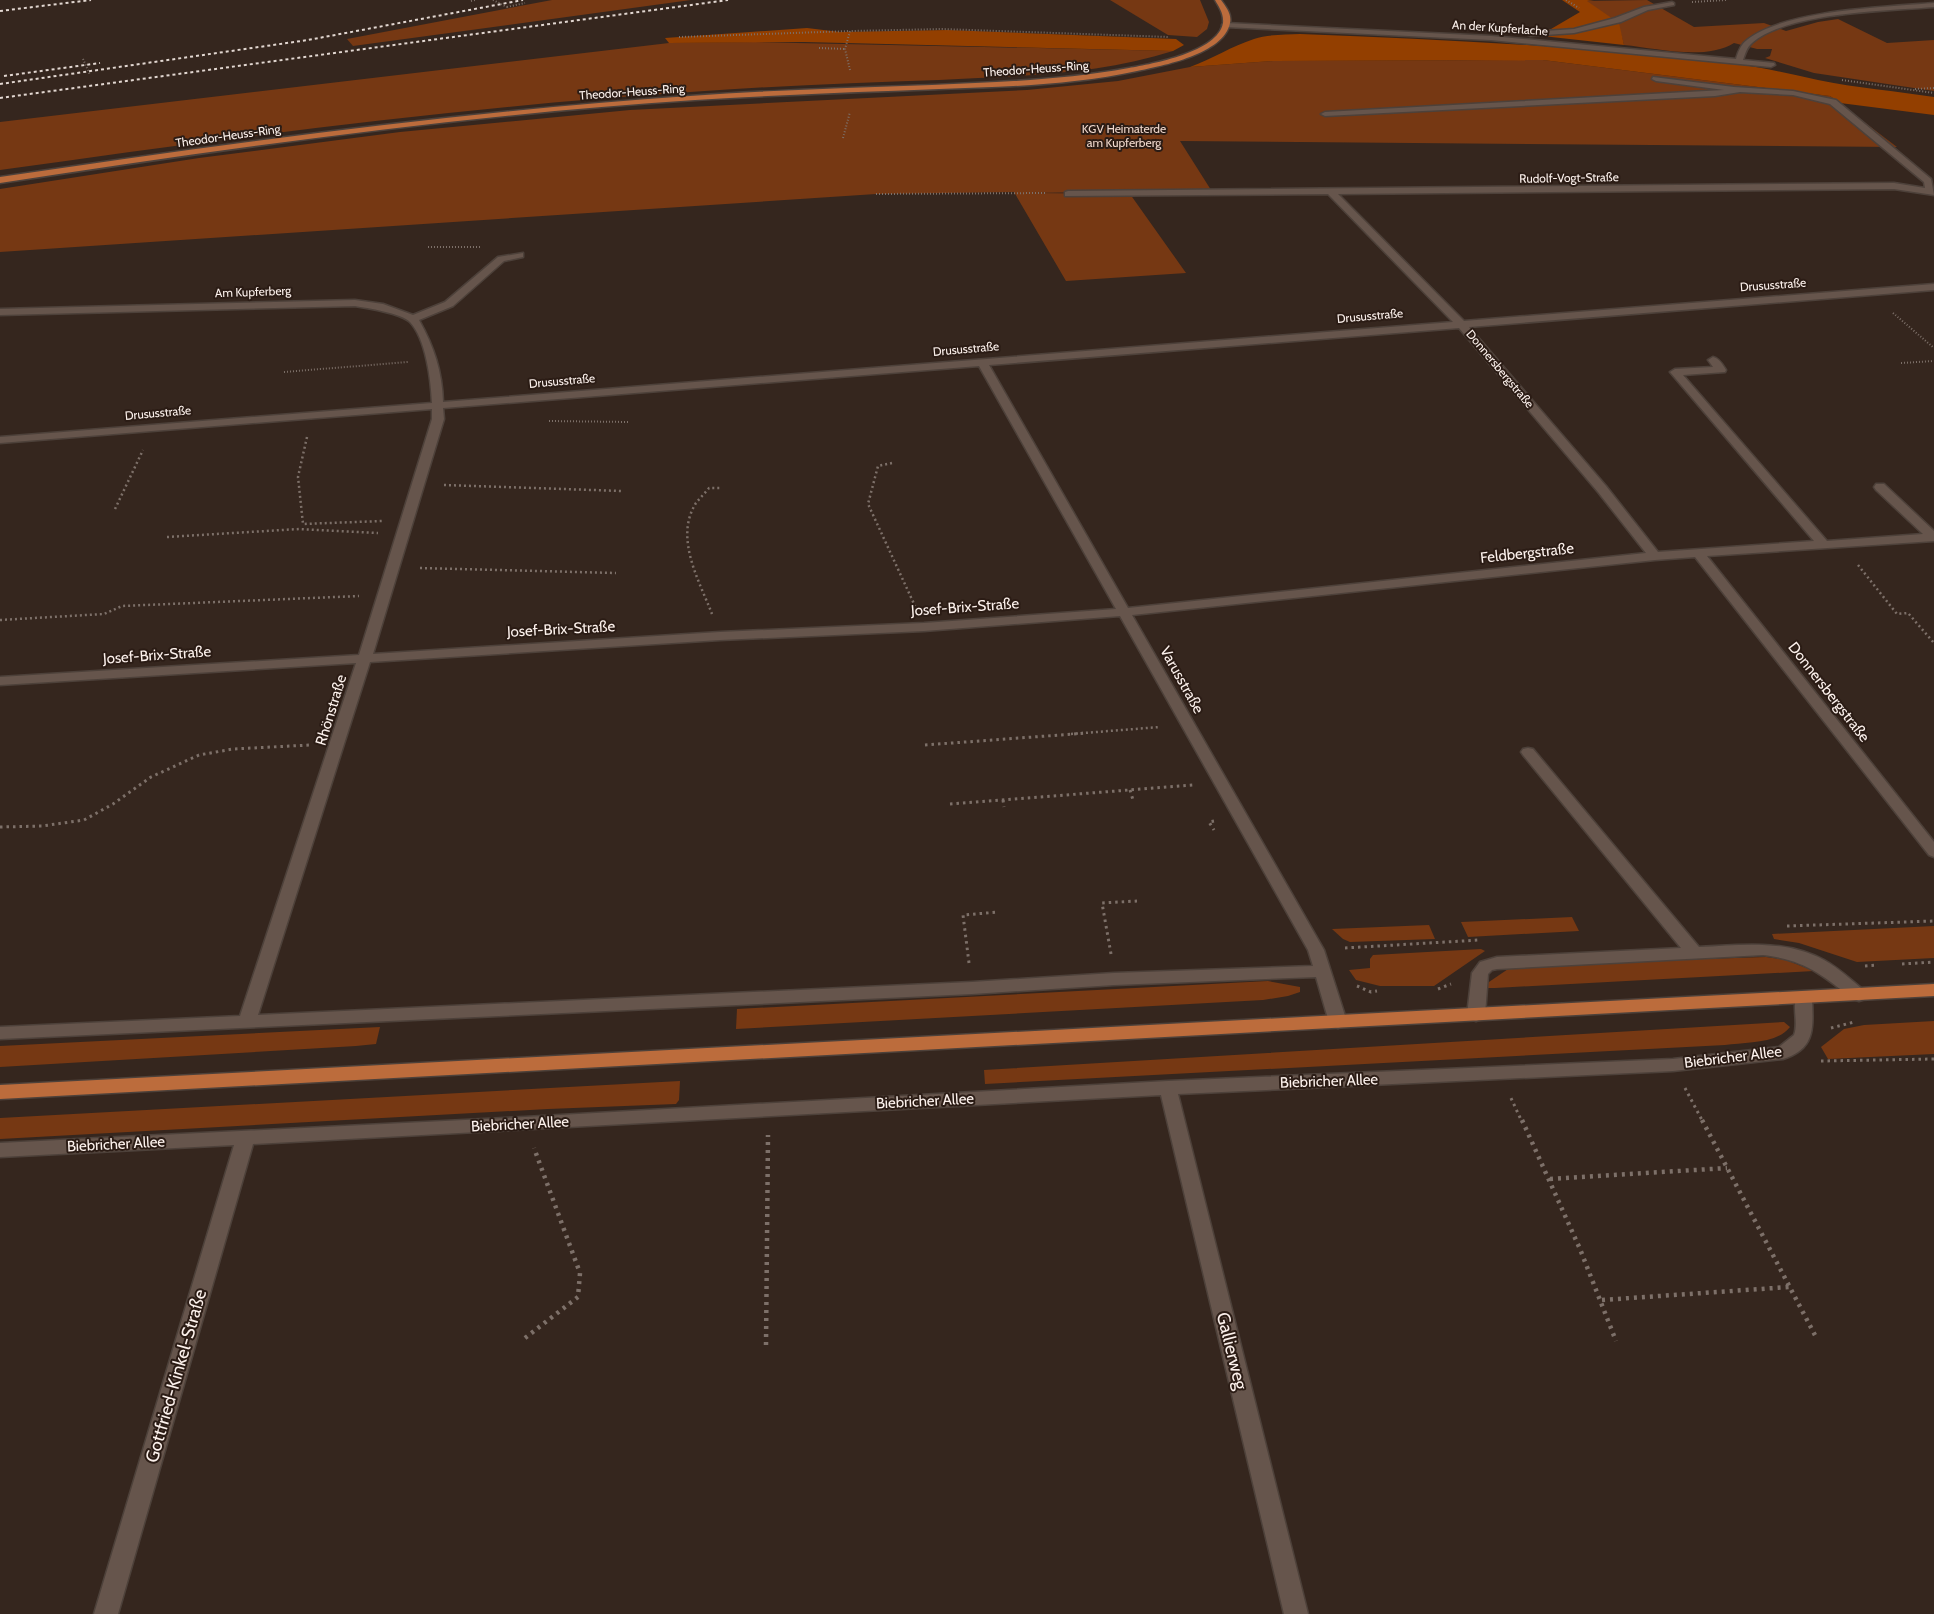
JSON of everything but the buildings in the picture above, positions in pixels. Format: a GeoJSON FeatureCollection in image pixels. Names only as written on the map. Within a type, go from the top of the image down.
{"type":"FeatureCollection","features":[{"type":"Feature","properties":{"kind":"main road"},"geometry":{"type":"LineString","coordinates":[[1218,0],[1226,10],[1226,25]]}},
{"type":"Feature","properties":{"kind":"main road","name":"Theodor-Heuss-Ring"},"geometry":{"type":"LineString","coordinates":[[0,180],[244,144],[554,110],[696,98],[1012,84],[1078,78],[1141,68],[1195,53],[1215,41],[1226,25]]}},
{"type":"Feature","properties":{"kind":"main road"},"geometry":{"type":"LineString","coordinates":[[0,1092],[1934,990]]}},
{"type":"Feature","properties":{"kind":"street"},"geometry":{"type":"LineString","coordinates":[[1492,38],[1574,31],[1618,20],[1646,8],[1672,4]]}},
{"type":"Feature","properties":{"kind":"street"},"geometry":{"type":"LineString","coordinates":[[1739,62],[1742,52],[1749,42],[1773,29],[1794,23],[1859,11],[1934,5]]}},
{"type":"Feature","properties":{"kind":"street","name":"An der Kupferlache"},"geometry":{"type":"LineString","coordinates":[[1226,25],[1492,38],[1770,65]]}},
{"type":"Feature","properties":{"kind":"street"},"geometry":{"type":"LineString","coordinates":[[1656,79],[1793,93],[1833,102],[1928,181],[1933,191]]}},
{"type":"Feature","properties":{"kind":"street"},"geometry":{"type":"LineString","coordinates":[[1325,114],[1715,94],[1742,89]]}},
{"type":"Feature","properties":{"kind":"street","name":"Rudolf-Vogt-Straße"},"geometry":{"type":"LineString","coordinates":[[1068,194],[1332,193],[1894,186],[1933,191]]}},
{"type":"Feature","properties":{"kind":"street","name":"Donnersbergstraße"},"geometry":{"type":"LineString","coordinates":[[1332,193],[1460,323],[1602,489],[1655,556]]}},
{"type":"Feature","properties":{"kind":"street"},"geometry":{"type":"LineString","coordinates":[[438,406],[437,386],[427,343],[413,318],[449,304],[501,259],[520,255]]}},
{"type":"Feature","properties":{"kind":"street","name":"Drususstraße"},"geometry":{"type":"LineString","coordinates":[[0,440],[1934,287]]}},
{"type":"Feature","properties":{"kind":"street","name":"Am Kupferberg"},"geometry":{"type":"LineString","coordinates":[[0,312],[355,302],[379,306],[413,318]]}},
{"type":"Feature","properties":{"kind":"street"},"geometry":{"type":"LineString","coordinates":[[1713,360],[1721,370],[1675,372],[1824,544]]}},
{"type":"Feature","properties":{"kind":"street","name":"Varusstraße"},"geometry":{"type":"LineString","coordinates":[[982,362],[1316,950],[1338,1022]]}},
{"type":"Feature","properties":{"kind":"street","name":"Rhönstraße"},"geometry":{"type":"LineString","coordinates":[[247,1022],[394,567],[401,536],[438,419],[438,406]]}},
{"type":"Feature","properties":{"kind":"street"},"geometry":{"type":"LineString","coordinates":[[1880,487],[1933,537]]}},
{"type":"Feature","properties":{"kind":"street","name":"Feldbergstraße"},"geometry":{"type":"LineString","coordinates":[[1125,612],[1655,556],[1933,537]]}},
{"type":"Feature","properties":{"kind":"street","name":"Donnersbergstraße"},"geometry":{"type":"LineString","coordinates":[[1698,553],[1934,852]]}},
{"type":"Feature","properties":{"kind":"street","name":"Josef-Brix-Straße"},"geometry":{"type":"LineString","coordinates":[[0,681],[364,657],[924,626],[1125,612]]}},
{"type":"Feature","properties":{"kind":"street"},"geometry":{"type":"LineString","coordinates":[[1528,752],[1693,951]]}},
{"type":"Feature","properties":{"kind":"street"},"geometry":{"type":"LineString","coordinates":[[1476,1015],[1480,973],[1486,966],[1497,963],[1693,951],[1763,949],[1788,952],[1820,965],[1859,995]]}},
{"type":"Feature","properties":{"kind":"street"},"geometry":{"type":"LineString","coordinates":[[0,1034],[972,988],[1114,979],[1323,971]]}},
{"type":"Feature","properties":{"kind":"street"},"geometry":{"type":"LineString","coordinates":[[1804,998],[1804,1036]]}},
{"type":"Feature","properties":{"kind":"street","name":"Biebricher Allee"},"geometry":{"type":"LineString","coordinates":[[0,1150],[525,1124],[766,1109],[1168,1088],[1673,1065],[1783,1053],[1797,1046],[1804,1036]]}},
{"type":"Feature","properties":{"kind":"street","name":"Gallierweg"},"geometry":{"type":"LineString","coordinates":[[1168,1088],[1296,1614]]}},
{"type":"Feature","properties":{"kind":"street","name":"Gottfried-Kinkel-Straße"},"geometry":{"type":"LineString","coordinates":[[106,1614],[246,1137]]}},
{"type":"Feature","properties":{"kind":"path"},"geometry":{"type":"LineString","coordinates":[[471,1],[475,0]]}},
{"type":"Feature","properties":{"kind":"path"},"geometry":{"type":"LineString","coordinates":[[493,0],[507,7],[524,3]]}},
{"type":"Feature","properties":{"kind":"path"},"geometry":{"type":"LineString","coordinates":[[1672,4],[1726,0]]}},
{"type":"Feature","properties":{"kind":"path"},"geometry":{"type":"LineString","coordinates":[[679,37],[942,28],[1169,37]]}},
{"type":"Feature","properties":{"kind":"path"},"geometry":{"type":"LineString","coordinates":[[850,32],[845,49],[851,75]]}},
{"type":"Feature","properties":{"kind":"path"},"geometry":{"type":"LineString","coordinates":[[819,48],[845,49]]}},
{"type":"Feature","properties":{"kind":"path"},"geometry":{"type":"LineString","coordinates":[[82,60],[90,75]]}},
{"type":"Feature","properties":{"kind":"path"},"geometry":{"type":"LineString","coordinates":[[1934,88],[1906,89],[1934,93]]}},
{"type":"Feature","properties":{"kind":"path"},"geometry":{"type":"LineString","coordinates":[[843,138],[850,110]]}},
{"type":"Feature","properties":{"kind":"path"},"geometry":{"type":"LineString","coordinates":[[876,194],[1068,194]]}},
{"type":"Feature","properties":{"kind":"path"},"geometry":{"type":"LineString","coordinates":[[428,247],[478,247],[495,250],[501,259]]}},
{"type":"Feature","properties":{"kind":"path"},"geometry":{"type":"LineString","coordinates":[[1869,292],[1934,348]]}},
{"type":"Feature","properties":{"kind":"path"},"geometry":{"type":"LineString","coordinates":[[284,372],[431,360]]}},
{"type":"Feature","properties":{"kind":"path"},"geometry":{"type":"LineString","coordinates":[[1901,363],[1934,361]]}},
{"type":"Feature","properties":{"kind":"path"},"geometry":{"type":"LineString","coordinates":[[312,415],[298,477],[303,524],[407,520]]}},
{"type":"Feature","properties":{"kind":"path"},"geometry":{"type":"LineString","coordinates":[[115,509],[154,427]]}},
{"type":"Feature","properties":{"kind":"path"},"geometry":{"type":"LineString","coordinates":[[892,463],[878,466],[868,504],[924,626]]}},
{"type":"Feature","properties":{"kind":"path"},"geometry":{"type":"LineString","coordinates":[[418,484],[622,491]]}},
{"type":"Feature","properties":{"kind":"path"},"geometry":{"type":"LineString","coordinates":[[720,636],[691,559],[686,533],[688,519],[697,500],[710,488],[722,488]]}},
{"type":"Feature","properties":{"kind":"path"},"geometry":{"type":"LineString","coordinates":[[167,537],[270,529],[344,529],[401,536]]}},
{"type":"Feature","properties":{"kind":"path"},"geometry":{"type":"LineString","coordinates":[[1841,543],[1897,614],[1908,613],[1934,642]]}},
{"type":"Feature","properties":{"kind":"path"},"geometry":{"type":"LineString","coordinates":[[394,567],[616,573]]}},
{"type":"Feature","properties":{"kind":"path"},"geometry":{"type":"LineString","coordinates":[[0,620],[104,614],[122,606],[384,594]]}},
{"type":"Feature","properties":{"kind":"path"},"geometry":{"type":"LineString","coordinates":[[924,745],[1188,725]]}},
{"type":"Feature","properties":{"kind":"path"},"geometry":{"type":"LineString","coordinates":[[0,827],[42,826],[84,820],[112,804],[151,777],[199,755],[233,749],[338,744]]}},
{"type":"Feature","properties":{"kind":"path"},"geometry":{"type":"LineString","coordinates":[[950,804],[1221,783]]}},
{"type":"Feature","properties":{"kind":"path"},"geometry":{"type":"LineString","coordinates":[[1130,790],[1133,800]]}},
{"type":"Feature","properties":{"kind":"path"},"geometry":{"type":"LineString","coordinates":[[1003,800],[1004,807]]}},
{"type":"Feature","properties":{"kind":"path"},"geometry":{"type":"LineString","coordinates":[[1114,979],[1102,903],[1137,901]]}},
{"type":"Feature","properties":{"kind":"path"},"geometry":{"type":"LineString","coordinates":[[972,988],[963,915],[1000,912]]}},
{"type":"Feature","properties":{"kind":"path"},"geometry":{"type":"LineString","coordinates":[[1344,948],[1488,940]]}},
{"type":"Feature","properties":{"kind":"path"},"geometry":{"type":"LineString","coordinates":[[1897,964],[1934,962]]}},
{"type":"Feature","properties":{"kind":"path"},"geometry":{"type":"LineString","coordinates":[[1859,966],[1888,965]]}},
{"type":"Feature","properties":{"kind":"path"},"geometry":{"type":"LineString","coordinates":[[1323,971],[1371,992],[1381,991]]}},
{"type":"Feature","properties":{"kind":"path"},"geometry":{"type":"LineString","coordinates":[[1431,989],[1440,988],[1480,973]]}},
{"type":"Feature","properties":{"kind":"path"},"geometry":{"type":"LineString","coordinates":[[1804,1036],[1862,1021]]}},
{"type":"Feature","properties":{"kind":"path"},"geometry":{"type":"LineString","coordinates":[[1821,1061],[1934,1059]]}},
{"type":"Feature","properties":{"kind":"path"},"geometry":{"type":"LineString","coordinates":[[1673,1065],[1816,1339]]}},
{"type":"Feature","properties":{"kind":"path"},"geometry":{"type":"LineString","coordinates":[[1499,1074],[1550,1179],[1602,1300],[1616,1341]]}},
{"type":"Feature","properties":{"kind":"path"},"geometry":{"type":"LineString","coordinates":[[766,1109],[766,1345]]}},
{"type":"Feature","properties":{"kind":"path"},"geometry":{"type":"LineString","coordinates":[[525,1124],[580,1274],[578,1297],[525,1338]]}},
{"type":"Feature","properties":{"kind":"path"},"geometry":{"type":"LineString","coordinates":[[1550,1179],[1727,1168]]}},
{"type":"Feature","properties":{"kind":"path"},"geometry":{"type":"LineString","coordinates":[[1602,1300],[1789,1287]]}},
{"type":"Feature","properties":{"kind":"green space"},"geometry":{"type":"Polygon","coordinates":[[[552,0],[691,0],[353,46],[347,39],[552,0]]]}},
{"type":"Feature","properties":{"kind":"green space"},"geometry":{"type":"Polygon","coordinates":[[[1110,0],[1200,0],[1209,22],[1207,29],[1197,37],[1168,35],[1110,0]]]}},
{"type":"Feature","properties":{"kind":"green space"},"geometry":{"type":"Polygon","coordinates":[[[1647,0],[1694,27],[1764,23],[1786,31],[1818,22],[1838,19],[1887,43],[1934,40],[1934,91],[1814,73],[1765,58],[1770,56],[1772,49],[1757,49],[1734,43],[1709,51],[1695,52],[1624,45],[1618,23],[1586,1],[1647,0]]]}},
{"type":"Feature","properties":{"kind":"green space"},"geometry":{"type":"Polygon","coordinates":[[[755,42],[1173,51],[1116,65],[1057,73],[721,90],[517,106],[258,135],[0,170],[0,122],[669,43],[755,42]]]}},
{"type":"Feature","properties":{"kind":"green space","name":"KGV Heimaterde am Kupferberg"},"geometry":{"type":"Polygon","coordinates":[[[1543,60],[1830,96],[1897,147],[1180,141],[1211,190],[1031,193],[1130,194],[1186,273],[1066,281],[1014,192],[876,194],[0,252],[0,189],[199,158],[400,132],[630,110],[1027,90],[1118,81],[1190,67],[1273,61],[1543,60]]]}},
{"type":"Feature","properties":{"kind":"green space"},"geometry":{"type":"Polygon","coordinates":[[[1572,917],[1579,931],[1468,937],[1461,922],[1572,917]]]}},
{"type":"Feature","properties":{"kind":"green space"},"geometry":{"type":"Polygon","coordinates":[[[1429,925],[1435,939],[1350,942],[1343,939],[1332,929],[1429,925]]]}},
{"type":"Feature","properties":{"kind":"green space"},"geometry":{"type":"Polygon","coordinates":[[[1934,926],[1934,958],[1857,962],[1799,943],[1774,939],[1772,934],[1934,926]]]}},
{"type":"Feature","properties":{"kind":"green space"},"geometry":{"type":"Polygon","coordinates":[[[1481,949],[1485,951],[1434,986],[1380,986],[1356,980],[1349,970],[1370,968],[1370,959],[1373,955],[1481,949]]]}},
{"type":"Feature","properties":{"kind":"green space"},"geometry":{"type":"Polygon","coordinates":[[[1766,957],[1786,960],[1814,971],[1495,988],[1488,988],[1486,984],[1514,965],[1766,957]]]}},
{"type":"Feature","properties":{"kind":"green space"},"geometry":{"type":"Polygon","coordinates":[[[1268,981],[1300,987],[1300,992],[1263,1000],[736,1029],[737,1009],[1268,981]]]}},
{"type":"Feature","properties":{"kind":"green space"},"geometry":{"type":"Polygon","coordinates":[[[1934,1021],[1934,1054],[1828,1059],[1821,1047],[1844,1029],[1864,1025],[1934,1021]]]}},
{"type":"Feature","properties":{"kind":"green space"},"geometry":{"type":"Polygon","coordinates":[[[1784,1022],[1790,1027],[1777,1037],[1725,1045],[985,1084],[984,1070],[1784,1022]]]}},
{"type":"Feature","properties":{"kind":"green space"},"geometry":{"type":"Polygon","coordinates":[[[380,1027],[376,1044],[0,1067],[0,1046],[380,1027]]]}},
{"type":"Feature","properties":{"kind":"green space"},"geometry":{"type":"Polygon","coordinates":[[[680,1081],[679,1100],[676,1104],[548,1109],[0,1139],[0,1118],[680,1081]]]}},
{"type":"Feature","properties":{"kind":"shaded area"},"geometry":{"type":"Polygon","coordinates":[[[1562,0],[1594,0],[1587,1],[1619,23],[1624,45],[1507,32],[1551,29],[1580,12],[1562,0]]]}},
{"type":"Feature","properties":{"kind":"shaded area"},"geometry":{"type":"Polygon","coordinates":[[[807,28],[840,32],[948,30],[1176,39],[1184,45],[1173,51],[804,42],[669,43],[665,38],[807,28]]]}},
{"type":"Feature","properties":{"kind":"shaded area"},"geometry":{"type":"Polygon","coordinates":[[[1300,34],[1574,48],[1737,64],[1832,83],[1934,97],[1934,115],[1840,103],[1830,96],[1543,60],[1273,61],[1190,67],[1259,37],[1300,34]]]}},
{"type":"Feature","properties":{"kind":"railway"},"geometry":{"type":"LineString","coordinates":[[0,11],[91,0]]}},
{"type":"Feature","properties":{"kind":"railway"},"geometry":{"type":"LineString","coordinates":[[0,84],[308,40],[523,0]]}},
{"type":"Feature","properties":{"kind":"railway"},"geometry":{"type":"LineString","coordinates":[[0,98],[728,0]]}},
{"type":"Feature","properties":{"kind":"railway"},"geometry":{"type":"LineString","coordinates":[[4,76],[100,63]]}}]}
